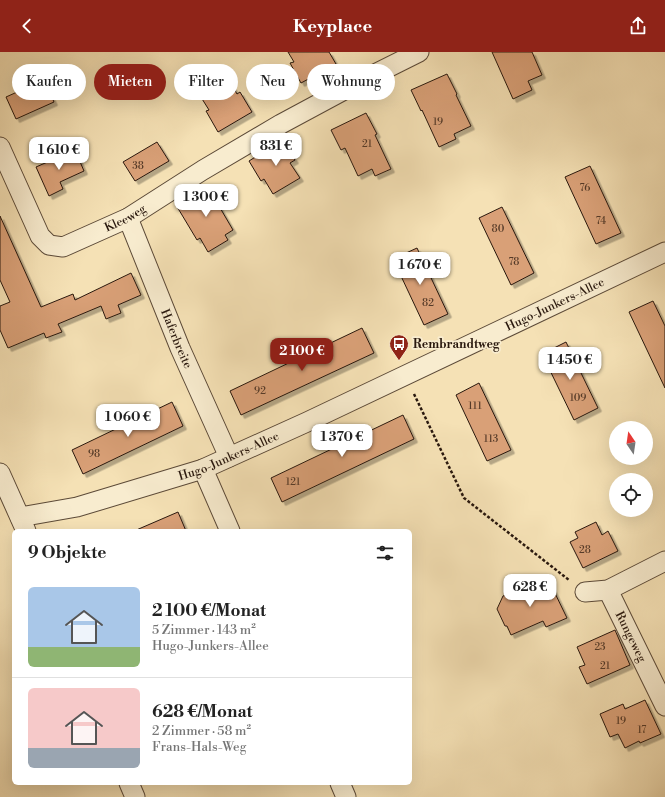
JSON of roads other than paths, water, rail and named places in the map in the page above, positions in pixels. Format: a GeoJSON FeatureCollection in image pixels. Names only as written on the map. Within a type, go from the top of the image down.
{"type":"FeatureCollection","features":[{"type":"Feature","properties":{"kind":"street","name":"Kleeweg"},"geometry":{"type":"LineString","coordinates":[[0,147],[40,236],[49,245],[63,247],[128,218],[203,170],[281,124],[419,52]]}},
{"type":"Feature","properties":{"kind":"street","name":"Haferbreite"},"geometry":{"type":"LineString","coordinates":[[128,218],[180,348],[229,457]]}},
{"type":"Feature","properties":{"kind":"street","name":"Hugo-Junkers-Allee"},"geometry":{"type":"LineString","coordinates":[[23,524],[203,469],[665,252]]}},
{"type":"Feature","properties":{"kind":"street"},"geometry":{"type":"LineString","coordinates":[[203,469],[229,529]]}},
{"type":"Feature","properties":{"kind":"street"},"geometry":{"type":"LineString","coordinates":[[0,473],[23,524]]}},
{"type":"Feature","properties":{"kind":"street"},"geometry":{"type":"LineString","coordinates":[[585,592],[608,590],[665,561]]}},
{"type":"Feature","properties":{"kind":"street","name":"Rungeweg"},"geometry":{"type":"LineString","coordinates":[[608,590],[665,706]]}},
{"type":"Feature","properties":{"kind":"street"},"geometry":{"type":"LineString","coordinates":[[130,785],[135,797]]}},
{"type":"Feature","properties":{"kind":"street"},"geometry":{"type":"LineString","coordinates":[[341,785],[346,797]]}},
{"type":"Feature","properties":{"kind":"place","name":"Rembrandtweg"},"geometry":{"type":"Point","coordinates":[399,361]}}]}
